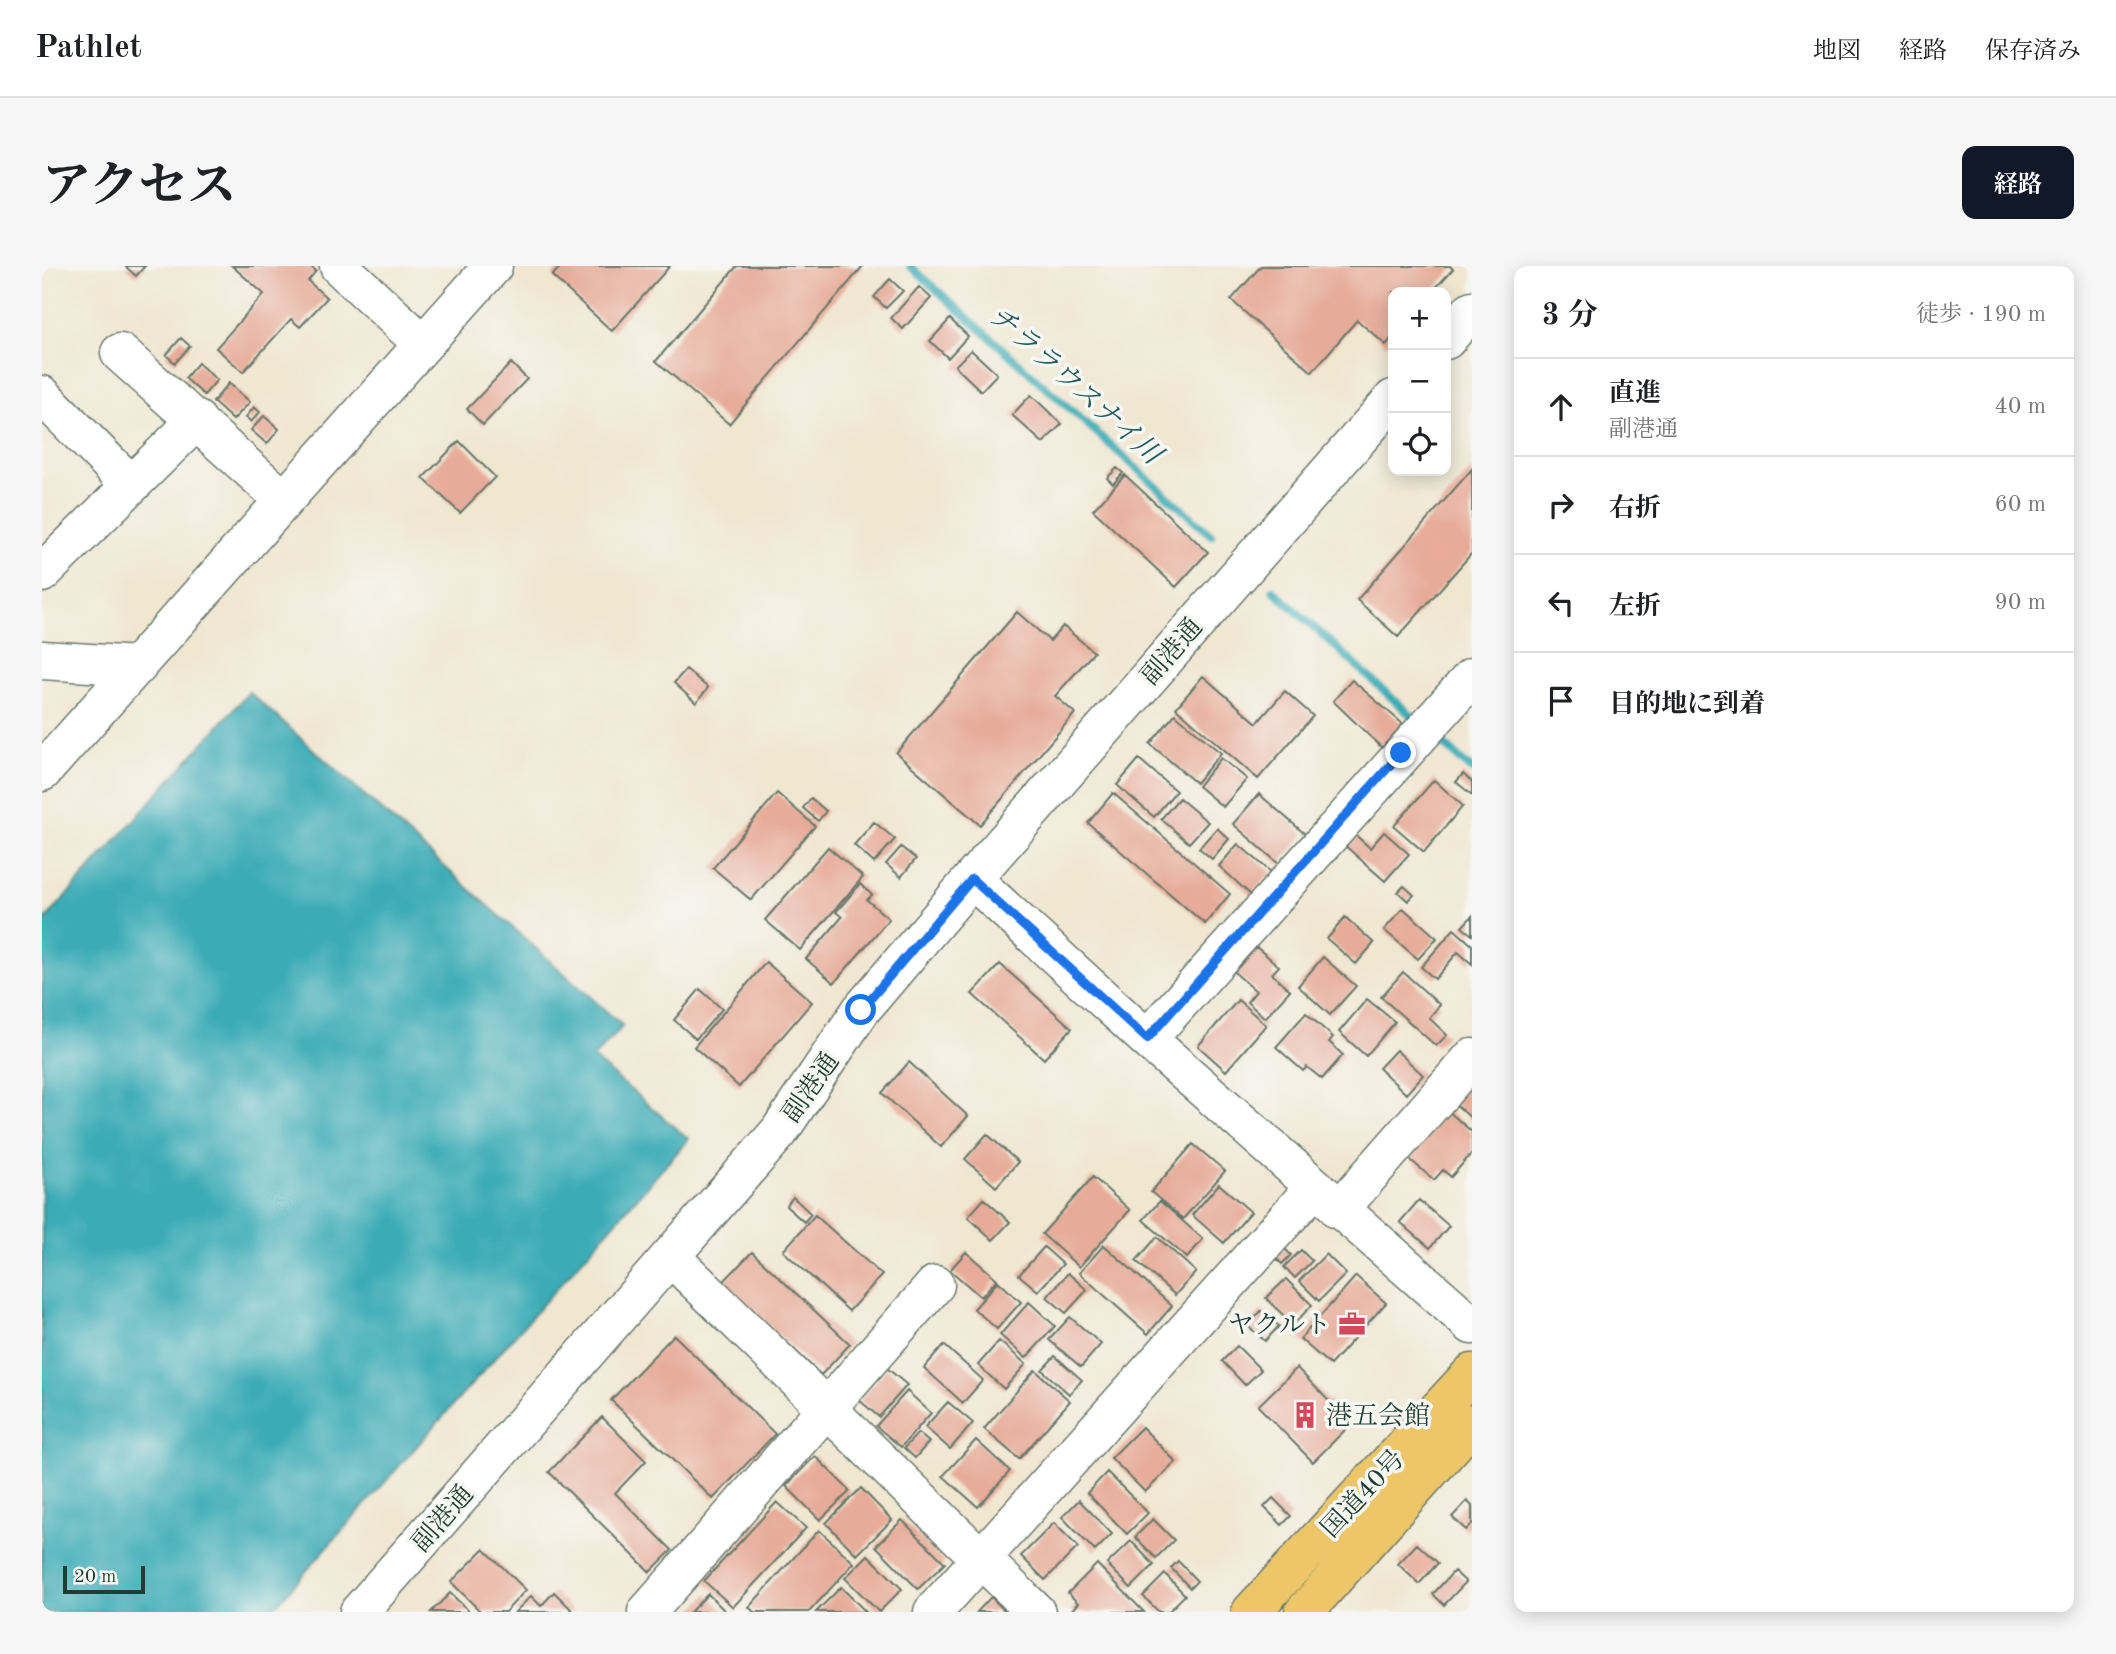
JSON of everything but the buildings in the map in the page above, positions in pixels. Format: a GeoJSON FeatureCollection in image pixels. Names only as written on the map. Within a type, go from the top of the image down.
{"type":"FeatureCollection","features":[{"type":"Feature","properties":{"kind":"highway","name":"国道40号"},"geometry":{"type":"LineString","coordinates":[[1251,1612],[1472,1373]]}},
{"type":"Feature","properties":{"kind":"highway","name":"国道40号"},"geometry":{"type":"LineString","coordinates":[[1304,1612],[1472,1424]]}},
{"type":"Feature","properties":{"kind":"street"},"geometry":{"type":"LineString","coordinates":[[339,266],[424,344]]}},
{"type":"Feature","properties":{"kind":"street"},"geometry":{"type":"LineString","coordinates":[[42,772],[492,266]]}},
{"type":"Feature","properties":{"kind":"street"},"geometry":{"type":"LineString","coordinates":[[1451,334],[1472,310]]}},
{"type":"Feature","properties":{"kind":"street"},"geometry":{"type":"LineString","coordinates":[[120,353],[284,499]]}},
{"type":"Feature","properties":{"kind":"street"},"geometry":{"type":"LineString","coordinates":[[42,396],[131,485]]}},
{"type":"Feature","properties":{"kind":"street","name":"副港通"},"geometry":{"type":"LineString","coordinates":[[359,1612],[779,1132],[861,1010],[972,879],[1388,405]]}},
{"type":"Feature","properties":{"kind":"street"},"geometry":{"type":"LineString","coordinates":[[42,572],[197,421]]}},
{"type":"Feature","properties":{"kind":"street"},"geometry":{"type":"LineString","coordinates":[[42,660],[138,666]]}},
{"type":"Feature","properties":{"kind":"street"},"geometry":{"type":"LineString","coordinates":[[1147,1039],[1472,677]]}},
{"type":"Feature","properties":{"kind":"street"},"geometry":{"type":"LineString","coordinates":[[972,879],[1326,1199],[1472,1325]]}},
{"type":"Feature","properties":{"kind":"street"},"geometry":{"type":"LineString","coordinates":[[933,1612],[1326,1199],[1472,1058]]}},
{"type":"Feature","properties":{"kind":"street"},"geometry":{"type":"LineString","coordinates":[[671,1257],[1036,1612]]}},
{"type":"Feature","properties":{"kind":"street"},"geometry":{"type":"LineString","coordinates":[[647,1612],[935,1285]]}},
{"type":"Feature","properties":{"kind":"water"},"geometry":{"type":"Polygon","coordinates":[[[249,692],[623,1026],[593,1058],[689,1139],[270,1612],[42,1612],[42,923],[249,692]]]}},
{"type":"Feature","properties":{"kind":"waterway","name":"チララウスナイ川"},"geometry":{"type":"LineString","coordinates":[[910,266],[1211,535]]}},
{"type":"Feature","properties":{"kind":"waterway","name":"チララウスナイ川"},"geometry":{"type":"LineString","coordinates":[[1273,590],[1414,718]]}},
{"type":"Feature","properties":{"kind":"waterway","name":"チララウスナイ川"},"geometry":{"type":"LineString","coordinates":[[1437,738],[1472,770]]}},
{"type":"Feature","properties":{"kind":"place","name":"ヤクルト"},"geometry":{"type":"Point","coordinates":[1352,1324]}},
{"type":"Feature","properties":{"kind":"place","name":"港五会館"},"geometry":{"type":"Point","coordinates":[1305,1415]}},
{"type":"Feature","properties":{"kind":"route"},"geometry":{"type":"LineString","coordinates":[[861,1010],[972,879],[1147,1039],[1401,753]]}}]}
